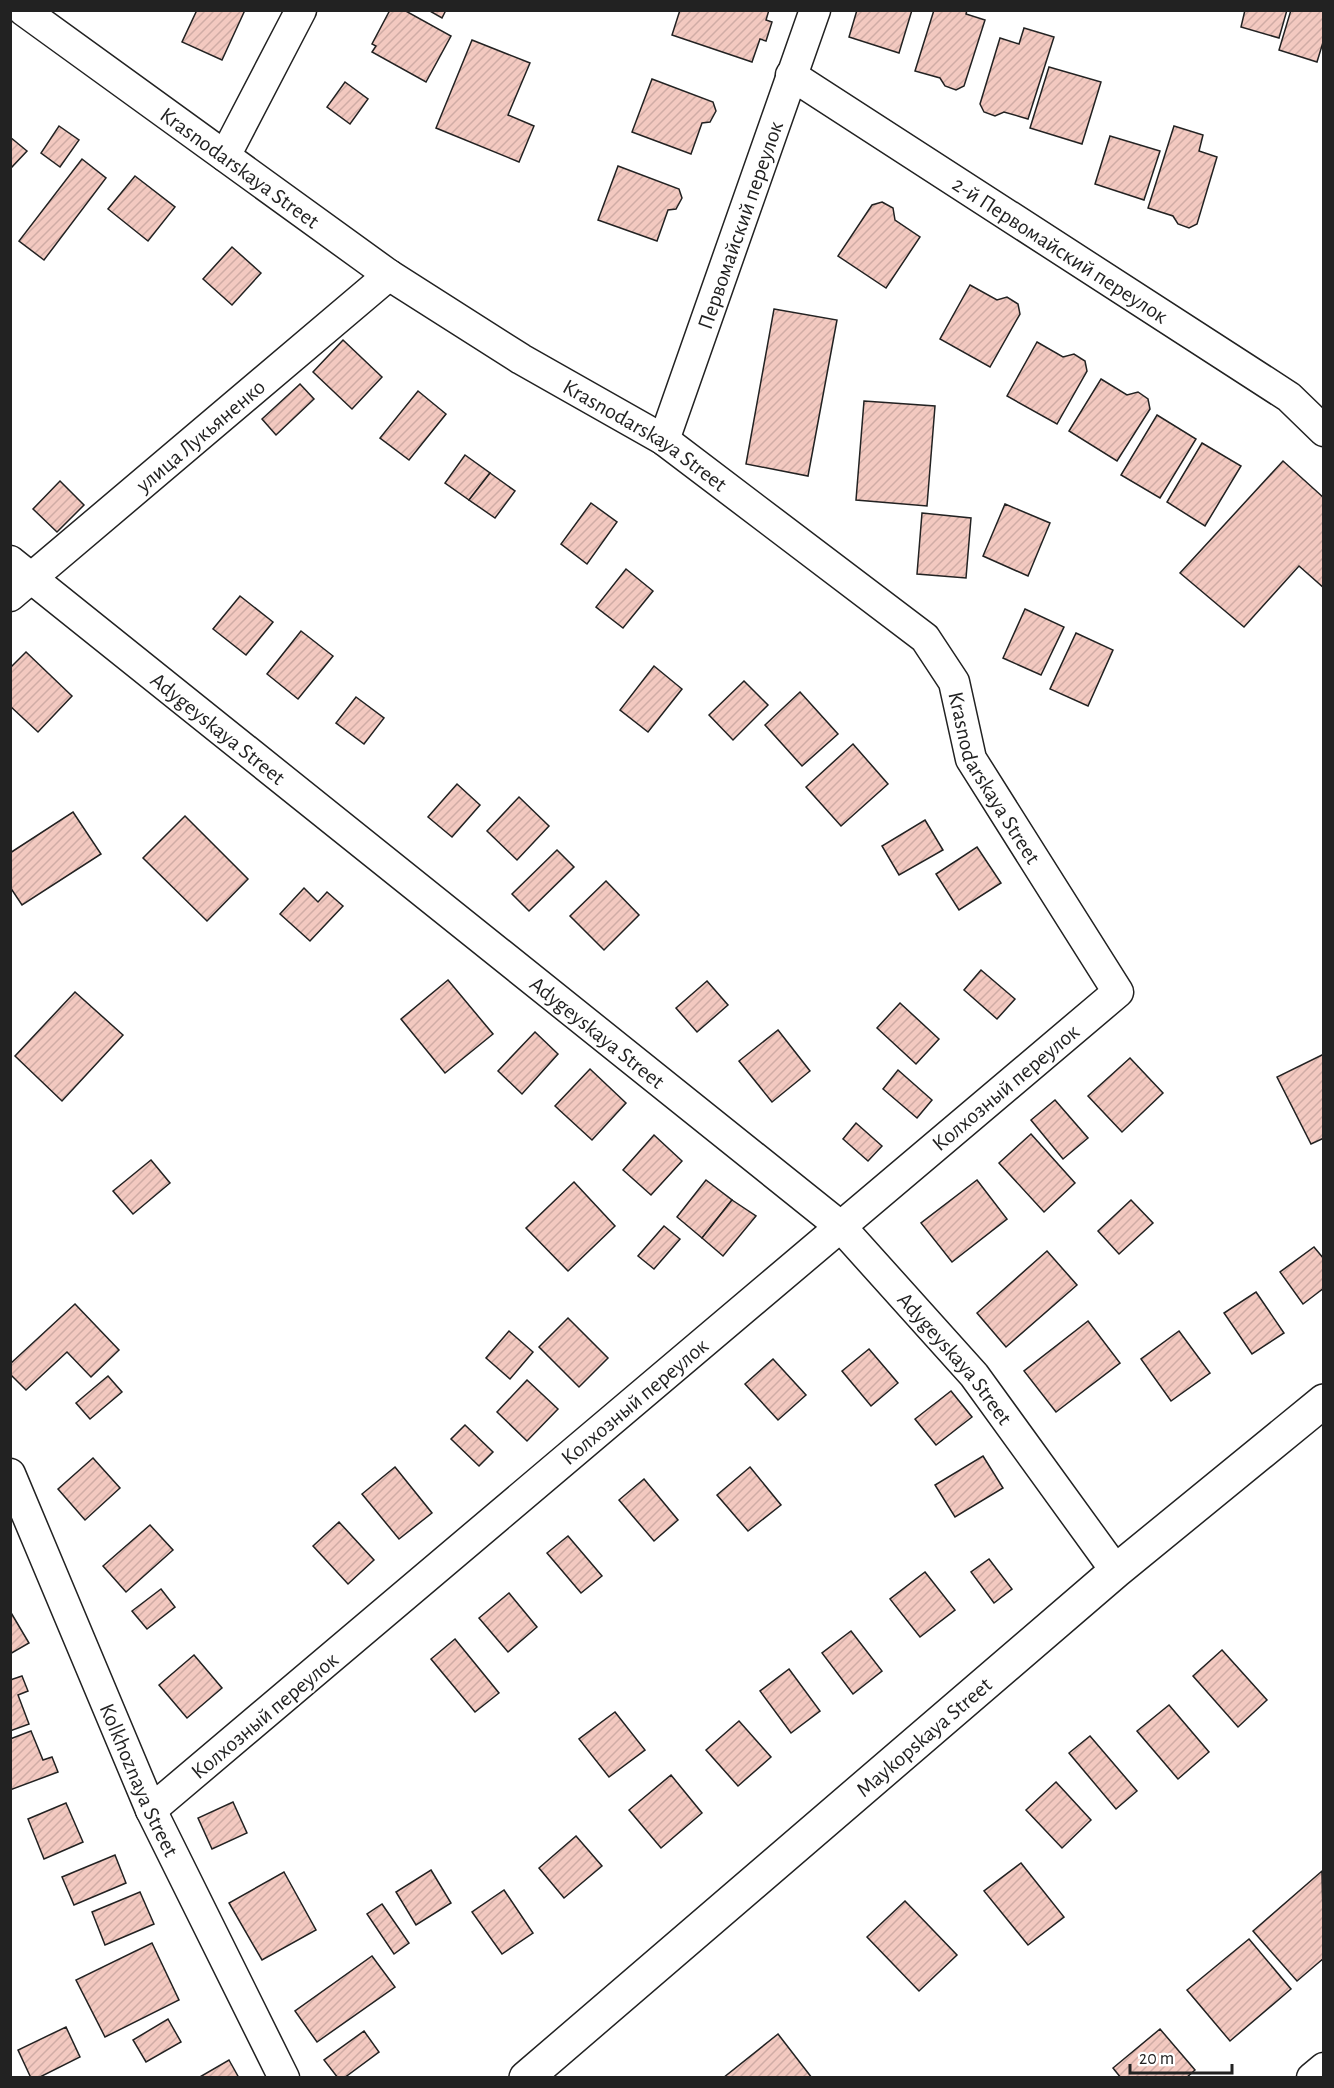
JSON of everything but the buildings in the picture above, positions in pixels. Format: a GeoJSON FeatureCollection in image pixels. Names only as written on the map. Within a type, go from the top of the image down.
{"type":"FeatureCollection","features":[{"type":"Feature","properties":{"kind":"street","name":"Krasnodarskaya Street"},"geometry":{"type":"LineString","coordinates":[[23,10],[389,275],[521,358],[664,440],[925,638],[954,682],[971,759],[1118,992]]}},
{"type":"Feature","properties":{"kind":"street"},"geometry":{"type":"LineString","coordinates":[[225,156],[301,10]]}},
{"type":"Feature","properties":{"kind":"street","name":"Первомайский переулок"},"geometry":{"type":"LineString","coordinates":[[664,440],[815,10]]}},
{"type":"Feature","properties":{"kind":"street","name":"2-й Первомайский переулок"},"geometry":{"type":"LineString","coordinates":[[791,75],[1289,397],[1323,431]]}},
{"type":"Feature","properties":{"kind":"street","name":"улица Лукьяненко"},"geometry":{"type":"LineString","coordinates":[[17,578],[389,275]]}},
{"type":"Feature","properties":{"kind":"street","name":"Adygeyskaya Street"},"geometry":{"type":"LineString","coordinates":[[17,578],[840,1226],[974,1375],[1116,1571]]}},
{"type":"Feature","properties":{"kind":"street","name":"Колхозный переулок"},"geometry":{"type":"LineString","coordinates":[[151,1810],[1118,992]]}},
{"type":"Feature","properties":{"kind":"street","name":"Maykopskaya Street"},"geometry":{"type":"LineString","coordinates":[[526,2078],[1116,1571],[1323,1401]]}},
{"type":"Feature","properties":{"kind":"street","name":"Kolkhoznaya Street"},"geometry":{"type":"LineString","coordinates":[[10,1474],[151,1810],[284,2078]]}},
{"type":"Feature","properties":{"kind":"street"},"geometry":{"type":"LineString","coordinates":[[1312,2078],[1323,2068]]}}]}
